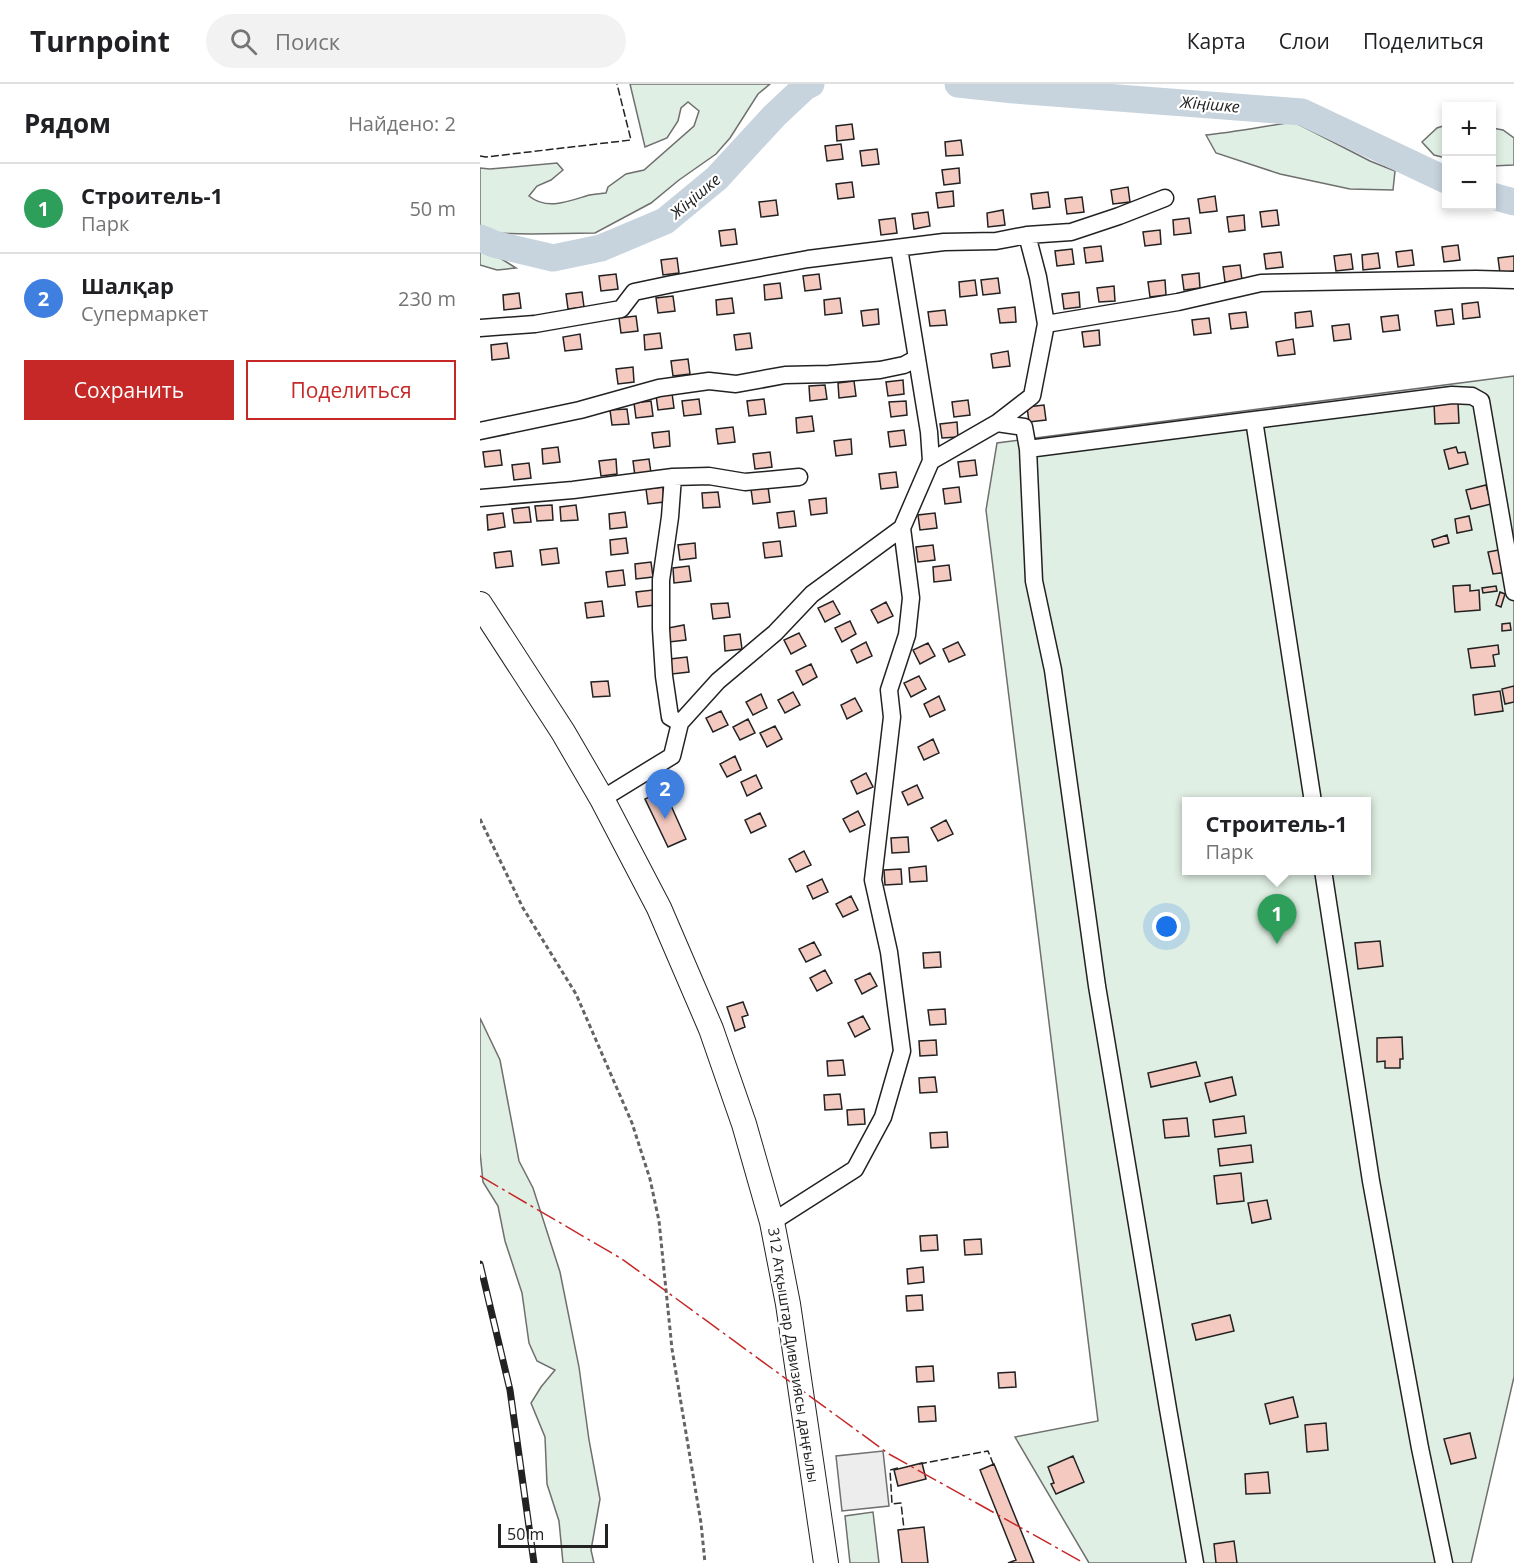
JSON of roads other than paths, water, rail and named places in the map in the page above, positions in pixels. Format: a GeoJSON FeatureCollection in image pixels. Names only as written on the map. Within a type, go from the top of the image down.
{"type":"FeatureCollection","features":[{"type":"Feature","properties":{"kind":"highway","name":"312 Атқыштар Дивизиясы даңғылы"},"geometry":{"type":"LineString","coordinates":[[480,604],[563,732],[602,799],[659,908],[711,1029],[744,1124],[772,1222],[788,1304],[826,1563]]}},
{"type":"Feature","properties":{"kind":"lane"},"geometry":{"type":"LineString","coordinates":[[480,328],[535,324],[621,309],[634,292],[808,259],[945,242],[996,241],[1027,235],[1071,232],[1165,198]]}},
{"type":"Feature","properties":{"kind":"lane"},"geometry":{"type":"LineString","coordinates":[[931,460],[997,423],[1032,396],[1046,324],[1038,277],[1027,235]]}},
{"type":"Feature","properties":{"kind":"lane"},"geometry":{"type":"LineString","coordinates":[[772,1222],[855,1169],[883,1117],[902,1051],[889,952],[873,880],[892,717],[889,690],[907,635],[911,598],[902,528],[931,460],[929,432],[900,248]]}},
{"type":"Feature","properties":{"kind":"lane"},"geometry":{"type":"LineString","coordinates":[[1046,324],[1178,302],[1261,283],[1514,280]]}},
{"type":"Feature","properties":{"kind":"lane"},"geometry":{"type":"LineString","coordinates":[[480,431],[580,410],[659,388],[709,381],[736,384],[785,375],[880,370],[904,365],[917,358]]}},
{"type":"Feature","properties":{"kind":"lane"},"geometry":{"type":"LineString","coordinates":[[1028,449],[1452,395],[1472,396],[1481,402],[1514,592]]}},
{"type":"Feature","properties":{"kind":"lane"},"geometry":{"type":"LineString","coordinates":[[1254,420],[1312,797]]}},
{"type":"Feature","properties":{"kind":"lane"},"geometry":{"type":"LineString","coordinates":[[997,423],[1024,427],[1028,449],[1034,581],[1053,669],[1096,986],[1195,1563]]}},
{"type":"Feature","properties":{"kind":"lane"},"geometry":{"type":"LineString","coordinates":[[480,498],[573,490],[673,477],[709,476],[745,482],[799,477]]}},
{"type":"Feature","properties":{"kind":"lane"},"geometry":{"type":"LineString","coordinates":[[673,477],[661,580],[661,629],[670,717],[680,723]]}},
{"type":"Feature","properties":{"kind":"lane"},"geometry":{"type":"LineString","coordinates":[[602,799],[672,756],[680,723],[718,681],[775,633],[812,594],[902,528]]}},
{"type":"Feature","properties":{"kind":"lane"},"geometry":{"type":"LineString","coordinates":[[1324,875],[1371,1182],[1420,1448],[1444,1563]]}},
{"type":"Feature","properties":{"kind":"waterway","name":"Жіңішке"},"geometry":{"type":"LineString","coordinates":[[480,238],[494,244],[553,258],[601,248],[665,221],[717,178],[774,116],[811,84]]}},
{"type":"Feature","properties":{"kind":"waterway","name":"Жіңішке"},"geometry":{"type":"LineString","coordinates":[[958,84],[1302,112],[1442,178]]}},
{"type":"Feature","properties":{"kind":"waterway","name":"Жіңішке"},"geometry":{"type":"LineString","coordinates":[[1496,197],[1514,202]]}},
{"type":"Feature","properties":{"kind":"railway"},"geometry":{"type":"LineString","coordinates":[[480,1264],[510,1390],[534,1563]]}},
{"type":"Feature","properties":{"kind":"place","name":"Шалқар"},"geometry":{"type":"Point","coordinates":[665,819]}},
{"type":"Feature","properties":{"kind":"place","name":"Строитель-1"},"geometry":{"type":"Point","coordinates":[1277,944]}}]}
